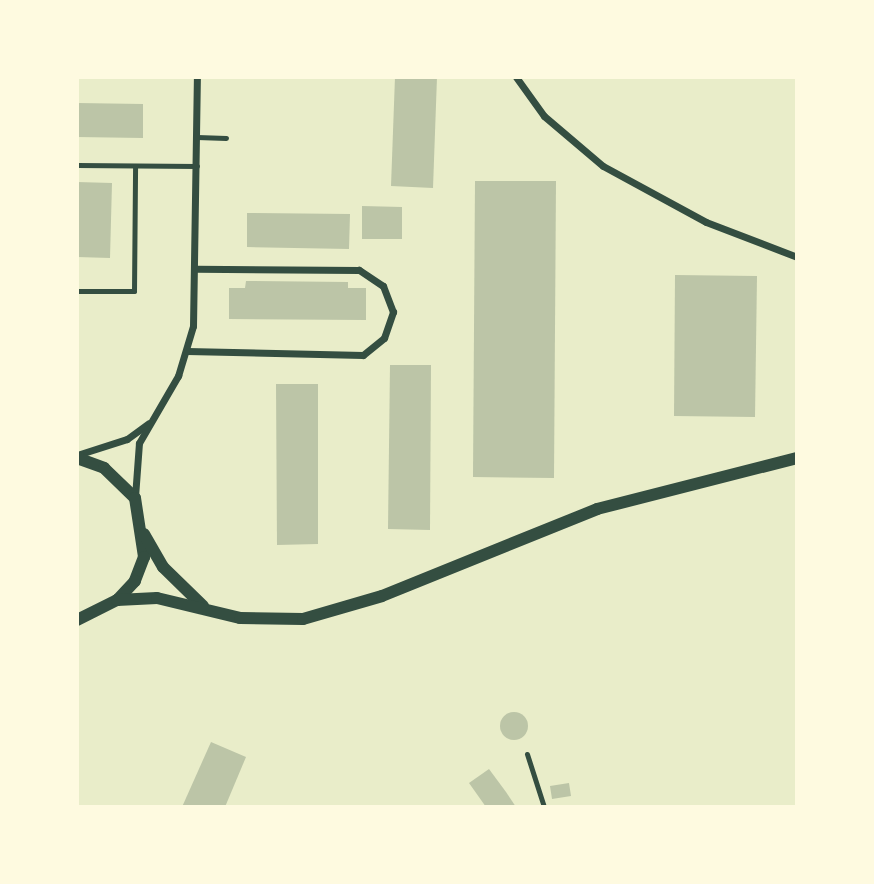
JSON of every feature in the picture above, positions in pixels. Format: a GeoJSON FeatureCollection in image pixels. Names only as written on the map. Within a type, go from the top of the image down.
{"type":"FeatureCollection","features":[{"type":"Feature","properties":{"kind":"street"},"geometry":{"type":"LineString","coordinates":[[197,77],[196,269],[187,351],[149,422],[134,466],[135,498],[144,533],[163,567],[206,608]]}},
{"type":"Feature","properties":{"kind":"street"},"geometry":{"type":"LineString","coordinates":[[516,77],[544,116],[603,166],[706,222],[797,257]]}},
{"type":"Feature","properties":{"kind":"street"},"geometry":{"type":"LineString","coordinates":[[187,351],[356,356],[384,338],[393,312],[383,286],[359,270],[196,269]]}},
{"type":"Feature","properties":{"kind":"street"},"geometry":{"type":"LineString","coordinates":[[77,456],[127,439],[149,422]]}},
{"type":"Feature","properties":{"kind":"street"},"geometry":{"type":"LineString","coordinates":[[77,456],[104,468],[135,498]]}},
{"type":"Feature","properties":{"kind":"street"},"geometry":{"type":"LineString","coordinates":[[117,600],[157,598],[270,621],[338,611],[597,509],[797,458]]}},
{"type":"Feature","properties":{"kind":"street"},"geometry":{"type":"LineString","coordinates":[[77,620],[117,600],[135,580],[144,533]]}},
{"type":"Feature","properties":{"kind":"lane"},"geometry":{"type":"LineString","coordinates":[[197,137],[226,138]]}},
{"type":"Feature","properties":{"kind":"lane"},"geometry":{"type":"LineString","coordinates":[[77,165],[197,166]]}},
{"type":"Feature","properties":{"kind":"lane"},"geometry":{"type":"LineString","coordinates":[[77,291],[134,291],[135,166]]}},
{"type":"Feature","properties":{"kind":"lane"},"geometry":{"type":"LineString","coordinates":[[527,754],[544,807]]}},
{"type":"Feature","properties":{"kind":"building"},"geometry":{"type":"Polygon","coordinates":[[[395,77],[437,77],[433,188],[391,186],[395,77]]]}},
{"type":"Feature","properties":{"kind":"building"},"geometry":{"type":"Polygon","coordinates":[[[77,103],[143,104],[143,138],[77,137],[77,103]]]}},
{"type":"Feature","properties":{"kind":"building"},"geometry":{"type":"Polygon","coordinates":[[[475,181],[556,181],[554,478],[473,477],[475,181]]]}},
{"type":"Feature","properties":{"kind":"building"},"geometry":{"type":"Polygon","coordinates":[[[77,182],[112,183],[110,258],[77,257],[77,182]]]}},
{"type":"Feature","properties":{"kind":"building"},"geometry":{"type":"Polygon","coordinates":[[[362,206],[402,207],[402,239],[362,239],[362,206]]]}},
{"type":"Feature","properties":{"kind":"building"},"geometry":{"type":"Polygon","coordinates":[[[247,213],[350,214],[349,249],[247,247],[247,213]]]}},
{"type":"Feature","properties":{"kind":"building"},"geometry":{"type":"Polygon","coordinates":[[[675,275],[757,276],[755,417],[674,416],[675,275]]]}},
{"type":"Feature","properties":{"kind":"building"},"geometry":{"type":"Polygon","coordinates":[[[246,281],[348,282],[348,288],[366,288],[366,320],[229,319],[229,288],[245,288],[246,281]]]}},
{"type":"Feature","properties":{"kind":"building"},"geometry":{"type":"Polygon","coordinates":[[[390,365],[431,365],[430,530],[388,529],[390,365]]]}},
{"type":"Feature","properties":{"kind":"building"},"geometry":{"type":"Polygon","coordinates":[[[276,384],[318,384],[318,544],[277,545],[276,384]]]}},
{"type":"Feature","properties":{"kind":"building"},"geometry":{"type":"Polygon","coordinates":[[[514,712],[524,716],[528,726],[524,736],[514,740],[504,736],[500,726],[504,716],[514,712]]]}},
{"type":"Feature","properties":{"kind":"building"},"geometry":{"type":"Polygon","coordinates":[[[211,742],[246,757],[225,807],[182,807],[211,742]]]}},
{"type":"Feature","properties":{"kind":"building"},"geometry":{"type":"Polygon","coordinates":[[[489,769],[516,807],[486,807],[469,783],[489,769]]]}},
{"type":"Feature","properties":{"kind":"building"},"geometry":{"type":"Polygon","coordinates":[[[569,783],[571,796],[552,799],[550,786],[569,783]]]}}]}
